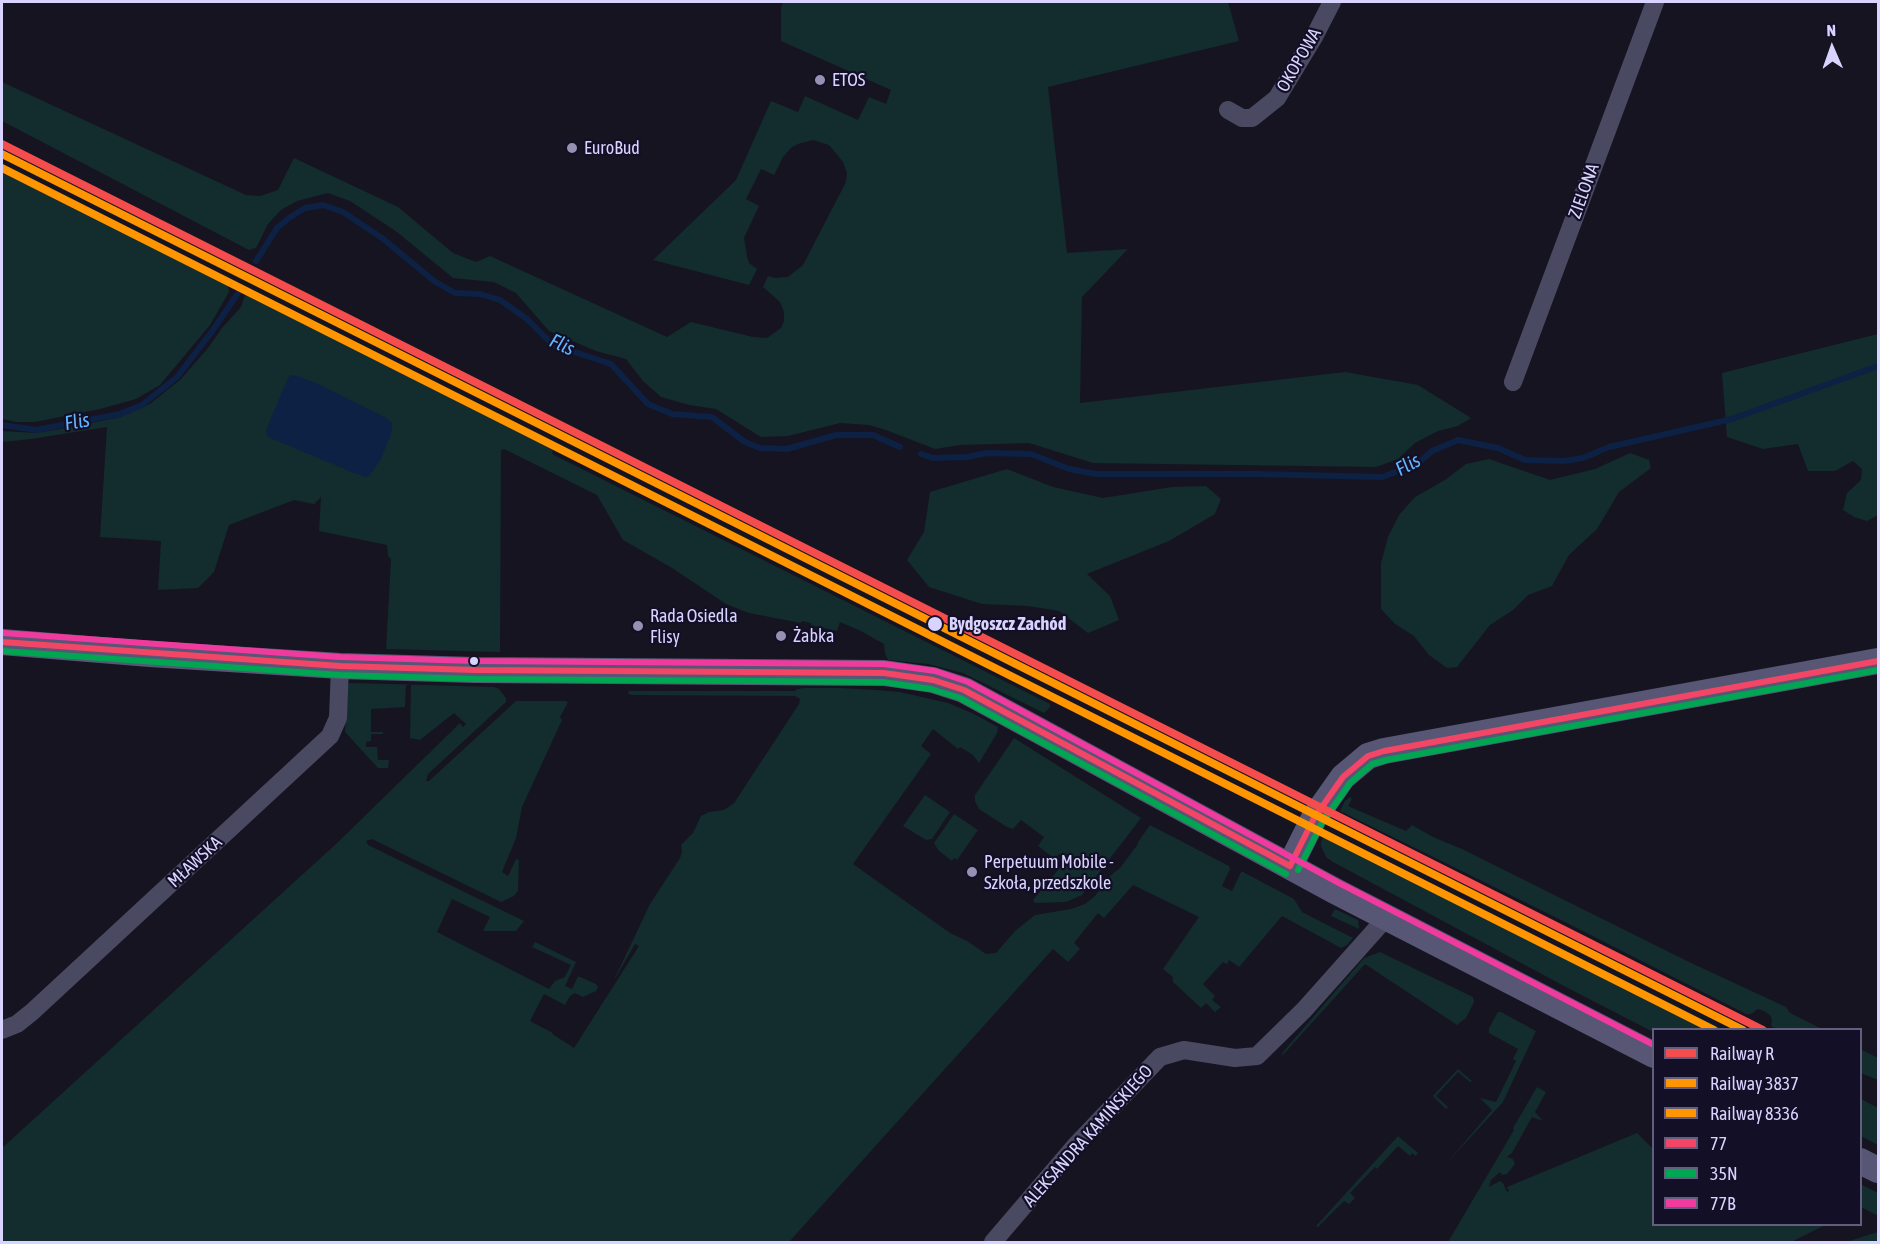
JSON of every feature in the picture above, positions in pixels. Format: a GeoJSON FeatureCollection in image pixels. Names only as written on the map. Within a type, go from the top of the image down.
{"type":"FeatureCollection","features":[{"type":"Feature","properties":{"kind":"street","name":"OKOPOWA"},"geometry":{"type":"LineString","coordinates":[[1228,110],[1242,118],[1252,118],[1277,98],[1332,2]]}},
{"type":"Feature","properties":{"kind":"street","name":"ZIELONA"},"geometry":{"type":"LineString","coordinates":[[1512,382],[1655,2]]}},
{"type":"Feature","properties":{"kind":"street"},"geometry":{"type":"LineString","coordinates":[[2,642],[340,666],[468,670],[884,673],[933,680],[964,690],[1386,918],[1652,1054]]}},
{"type":"Feature","properties":{"kind":"street"},"geometry":{"type":"LineString","coordinates":[[1290,866],[1314,818],[1343,777],[1368,756],[1384,750],[1878,661]]}},
{"type":"Feature","properties":{"kind":"street","name":"MŁAWSKA"},"geometry":{"type":"LineString","coordinates":[[2,1030],[17,1024],[32,1012],[330,736],[338,718],[340,666]]}},
{"type":"Feature","properties":{"kind":"street","name":"ALEKSANDRA KAMIŃSKIEGO"},"geometry":{"type":"LineString","coordinates":[[993,1242],[1075,1146],[1160,1057],[1185,1050],[1235,1058],[1257,1056],[1304,1010],[1386,918]]}},
{"type":"Feature","properties":{"kind":"street"},"geometry":{"type":"LineString","coordinates":[[1862,1162],[1878,1170]]}},
{"type":"Feature","properties":{"kind":"green space"},"geometry":{"type":"Polygon","coordinates":[[[783,2],[1228,2],[1239,41],[1048,87],[1067,253],[1128,249],[1082,297],[1080,403],[1345,372],[1418,385],[1471,418],[1458,426],[1438,431],[1415,443],[1398,459],[1376,467],[1093,463],[1029,443],[960,445],[935,449],[869,425],[840,423],[788,436],[761,437],[716,409],[689,405],[661,397],[643,381],[626,359],[596,351],[549,331],[516,293],[494,282],[453,278],[397,232],[350,201],[328,193],[297,201],[281,210],[268,224],[256,248],[249,250],[2,121],[2,82],[246,195],[260,196],[278,190],[294,158],[398,207],[453,253],[476,262],[490,256],[667,337],[691,322],[753,337],[767,338],[781,328],[784,321],[784,312],[780,302],[763,287],[768,276],[788,277],[803,265],[846,182],[847,173],[843,162],[829,145],[813,140],[798,144],[783,157],[774,175],[761,169],[746,199],[759,206],[744,238],[749,263],[757,269],[749,285],[653,260],[736,180],[771,101],[798,112],[805,96],[858,120],[869,97],[886,104],[891,90],[781,41],[783,2]]]}},
{"type":"Feature","properties":{"kind":"green space"},"geometry":{"type":"Polygon","coordinates":[[[2,171],[223,280],[228,285],[229,292],[210,325],[160,385],[136,399],[100,409],[35,422],[2,419],[2,171]]]}},
{"type":"Feature","properties":{"kind":"green space"},"geometry":{"type":"Polygon","coordinates":[[[246,292],[551,443],[554,446],[552,454],[1050,704],[1050,707],[1044,713],[963,673],[928,664],[888,660],[884,644],[840,622],[837,631],[802,621],[801,623],[749,613],[726,604],[672,568],[623,540],[597,495],[504,449],[501,450],[500,652],[386,649],[391,559],[388,556],[387,545],[319,531],[321,497],[314,504],[294,500],[229,525],[214,572],[198,588],[158,590],[161,541],[100,537],[107,427],[2,442],[2,431],[36,433],[77,426],[120,417],[150,404],[181,379],[208,348],[241,307],[246,292]]]}},
{"type":"Feature","properties":{"kind":"green space"},"geometry":{"type":"Polygon","coordinates":[[[1878,334],[1878,515],[1867,521],[1843,510],[1847,493],[1861,480],[1862,469],[1853,461],[1835,471],[1808,471],[1798,444],[1763,449],[1727,437],[1722,373],[1878,334]]]}},
{"type":"Feature","properties":{"kind":"green space"},"geometry":{"type":"Polygon","coordinates":[[[1630,453],[1649,460],[1651,468],[1619,492],[1597,529],[1569,555],[1552,586],[1528,595],[1513,610],[1490,625],[1457,667],[1447,668],[1429,655],[1414,636],[1395,624],[1381,609],[1381,563],[1388,537],[1399,515],[1415,497],[1445,480],[1466,464],[1489,459],[1550,480],[1595,469],[1630,453]]]}},
{"type":"Feature","properties":{"kind":"green space"},"geometry":{"type":"Polygon","coordinates":[[[1007,469],[1053,487],[1103,498],[1172,487],[1206,486],[1221,499],[1215,514],[1169,541],[1087,574],[1110,596],[1119,620],[1088,633],[1059,611],[1028,606],[982,604],[929,587],[907,560],[924,532],[930,492],[1007,469]]]}},
{"type":"Feature","properties":{"kind":"green space"},"geometry":{"type":"Polygon","coordinates":[[[349,683],[406,685],[405,707],[371,709],[371,732],[383,732],[383,734],[371,734],[371,741],[366,742],[366,747],[377,747],[378,760],[389,760],[388,768],[378,768],[345,732],[349,683]]]}},
{"type":"Feature","properties":{"kind":"green space"},"geometry":{"type":"Polygon","coordinates":[[[411,685],[494,687],[499,689],[506,698],[506,702],[428,774],[426,781],[429,781],[516,701],[568,702],[522,807],[516,838],[502,872],[508,876],[516,859],[519,860],[518,891],[514,896],[501,902],[372,839],[366,841],[368,845],[524,921],[516,931],[483,931],[490,917],[452,899],[437,932],[549,989],[555,981],[565,977],[571,965],[532,947],[535,942],[576,962],[565,986],[572,989],[578,976],[596,984],[598,987],[596,991],[583,997],[575,993],[570,996],[565,1005],[544,994],[530,1021],[574,1048],[639,946],[635,944],[613,982],[650,904],[680,858],[681,845],[693,833],[701,816],[709,812],[724,810],[734,803],[799,704],[800,699],[795,696],[632,695],[628,694],[629,691],[795,691],[804,688],[842,688],[900,692],[948,703],[998,727],[997,733],[979,763],[973,755],[960,747],[958,749],[933,729],[921,746],[931,754],[853,864],[950,933],[986,954],[996,953],[1015,931],[1035,915],[1071,909],[1085,904],[1120,868],[1150,825],[1229,866],[1230,869],[1222,886],[1232,891],[1243,872],[1294,899],[1302,912],[1353,938],[1341,948],[1282,916],[1239,967],[1229,960],[1227,964],[1223,962],[1203,984],[1215,996],[1212,1000],[1221,1007],[1215,1012],[1206,1003],[1201,1008],[1173,982],[1173,977],[1163,969],[1199,917],[1133,885],[1104,918],[1098,913],[1074,943],[1080,949],[1068,962],[1053,949],[789,1242],[2,1242],[2,1148],[336,844],[460,723],[463,727],[466,724],[454,713],[420,740],[410,738],[411,685]]]}},
{"type":"Feature","properties":{"kind":"green space"},"geometry":{"type":"Polygon","coordinates":[[[1014,738],[1141,818],[1082,895],[1066,902],[1035,903],[1033,900],[1067,859],[1059,854],[1055,859],[1038,846],[1044,837],[1021,820],[1013,829],[1007,827],[979,809],[975,801],[975,795],[1014,738]]]}},
{"type":"Feature","properties":{"kind":"green space"},"geometry":{"type":"Polygon","coordinates":[[[925,795],[950,812],[932,839],[926,840],[903,826],[925,795]]]}},
{"type":"Feature","properties":{"kind":"green space"},"geometry":{"type":"Polygon","coordinates":[[[1350,797],[1352,799],[1348,806],[1406,831],[1412,825],[1687,961],[1786,1007],[1790,1013],[1820,1028],[1775,1028],[1771,1026],[1771,1016],[1764,1011],[1758,1009],[1751,1014],[1746,1014],[1340,811],[1350,797]]]}},
{"type":"Feature","properties":{"kind":"green space"},"geometry":{"type":"Polygon","coordinates":[[[954,814],[978,830],[957,860],[954,858],[952,861],[938,850],[934,843],[954,814]]]}},
{"type":"Feature","properties":{"kind":"green space"},"geometry":{"type":"Polygon","coordinates":[[[1328,833],[1720,1028],[1652,1028],[1652,1031],[1333,862],[1326,857],[1321,842],[1328,833]]]}},
{"type":"Feature","properties":{"kind":"green space"},"geometry":{"type":"Polygon","coordinates":[[[1335,909],[1358,920],[1359,929],[1331,916],[1335,909]]]}},
{"type":"Feature","properties":{"kind":"green space"},"geometry":{"type":"Polygon","coordinates":[[[1380,952],[1473,997],[1474,1002],[1466,1018],[1457,1025],[1365,964],[1282,1056],[1364,958],[1380,952]]]}},
{"type":"Feature","properties":{"kind":"green space"},"geometry":{"type":"Polygon","coordinates":[[[1498,1012],[1536,1031],[1503,1102],[1445,1165],[1492,1110],[1480,1098],[1496,1102],[1516,1061],[1513,1059],[1518,1049],[1489,1033],[1489,1028],[1498,1012]]]}},
{"type":"Feature","properties":{"kind":"green space"},"geometry":{"type":"Polygon","coordinates":[[[1862,1050],[1878,1058],[1878,1080],[1862,1073],[1862,1050]]]}},
{"type":"Feature","properties":{"kind":"green space"},"geometry":{"type":"Polygon","coordinates":[[[1458,1069],[1472,1081],[1470,1082],[1458,1072],[1436,1096],[1448,1107],[1446,1109],[1433,1096],[1458,1069]]]}},
{"type":"Feature","properties":{"kind":"green space"},"geometry":{"type":"Polygon","coordinates":[[[1537,1087],[1546,1092],[1535,1112],[1543,1121],[1532,1117],[1512,1153],[1507,1157],[1513,1159],[1515,1164],[1507,1174],[1502,1175],[1500,1172],[1491,1180],[1489,1187],[1500,1181],[1507,1192],[1509,1191],[1507,1187],[1637,1133],[1652,1148],[1652,1226],[1823,1226],[1791,1242],[1448,1242],[1514,1130],[1513,1128],[1537,1087]]]}},
{"type":"Feature","properties":{"kind":"green space"},"geometry":{"type":"Polygon","coordinates":[[[1862,1100],[1878,1108],[1878,1145],[1862,1137],[1862,1100]]]}},
{"type":"Feature","properties":{"kind":"green space"},"geometry":{"type":"Polygon","coordinates":[[[1398,1136],[1418,1153],[1416,1156],[1412,1153],[1410,1156],[1398,1146],[1350,1193],[1355,1198],[1349,1204],[1344,1201],[1318,1227],[1316,1226],[1398,1136]]]}},
{"type":"Feature","properties":{"kind":"green space"},"geometry":{"type":"Polygon","coordinates":[[[1862,1185],[1878,1193],[1878,1216],[1862,1208],[1862,1185]]]}},
{"type":"Feature","properties":{"kind":"green space"},"geometry":{"type":"Polygon","coordinates":[[[1878,1232],[1878,1242],[1846,1242],[1878,1232]]]}},
{"type":"Feature","properties":{"kind":"water"},"geometry":{"type":"Polygon","coordinates":[[[291,375],[320,385],[387,418],[392,423],[392,431],[381,459],[369,476],[354,473],[268,437],[266,431],[291,375]]]}},
{"type":"Feature","properties":{"kind":"waterway","name":"Flis"},"geometry":{"type":"LineString","coordinates":[[256,261],[277,228],[305,208],[323,205],[343,212],[382,238],[434,281],[455,293],[480,294],[500,300],[527,319],[553,345],[611,364],[648,404],[672,414],[712,417],[745,442],[760,448],[787,449],[836,435],[873,435],[900,447]]}},
{"type":"Feature","properties":{"kind":"waterway","name":"Flis"},"geometry":{"type":"LineString","coordinates":[[2,425],[36,430],[120,414],[142,405],[177,377],[240,290]]}},
{"type":"Feature","properties":{"kind":"waterway","name":"Flis"},"geometry":{"type":"LineString","coordinates":[[921,454],[933,458],[967,457],[987,453],[1031,454],[1069,469],[1096,474],[1382,477],[1417,464],[1432,451],[1458,440],[1498,448],[1525,460],[1564,461],[1583,458],[1609,447],[1732,419],[1878,366]]}},
{"type":"Feature","properties":{"kind":"rail line","name":"R"},"geometry":{"type":"LineString","coordinates":[[2,144],[1759,1028]]}},
{"type":"Feature","properties":{"kind":"rail line","name":"3837"},"geometry":{"type":"LineString","coordinates":[[2,154],[1739,1028]]}},
{"type":"Feature","properties":{"kind":"rail line","name":"8336"},"geometry":{"type":"LineString","coordinates":[[2,168],[1710,1028]]}},
{"type":"Feature","properties":{"kind":"transit line","name":"77B"},"geometry":{"type":"LineString","coordinates":[[3,633],[340,657],[475,661],[884,664],[935,671],[968,682],[1339,883],[1652,1044]]}},
{"type":"Feature","properties":{"kind":"transit line","name":"77"},"geometry":{"type":"LineString","coordinates":[[2,642],[340,666],[475,670],[884,673],[933,680],[964,690],[1290,866]]}},
{"type":"Feature","properties":{"kind":"transit line","name":"35N"},"geometry":{"type":"LineString","coordinates":[[2,651],[340,675],[475,679],[883,682],[931,689],[960,698],[1286,874]]}},
{"type":"Feature","properties":{"kind":"transit line","name":"77"},"geometry":{"type":"LineString","coordinates":[[1290,866],[1314,818],[1343,777],[1368,756],[1384,751],[1878,661]]}},
{"type":"Feature","properties":{"kind":"transit line","name":"35N"},"geometry":{"type":"LineString","coordinates":[[1298,870],[1322,823],[1350,783],[1372,764],[1878,670]]}},
{"type":"Feature","properties":{"kind":"place","name":"ETOS"},"geometry":{"type":"Point","coordinates":[820,80]}},
{"type":"Feature","properties":{"kind":"place","name":"EuroBud"},"geometry":{"type":"Point","coordinates":[572,148]}},
{"type":"Feature","properties":{"kind":"place","name":"Bydgoszcz Zachód"},"geometry":{"type":"Point","coordinates":[935,624]}},
{"type":"Feature","properties":{"kind":"place","name":"Rada Osiedla Flisy"},"geometry":{"type":"Point","coordinates":[638,626]}},
{"type":"Feature","properties":{"kind":"place","name":"Żabka"},"geometry":{"type":"Point","coordinates":[781,636]}},
{"type":"Feature","properties":{"kind":"place","name":"Perpetuum Mobile - Szkoła, przedszkole"},"geometry":{"type":"Point","coordinates":[972,872]}}]}
